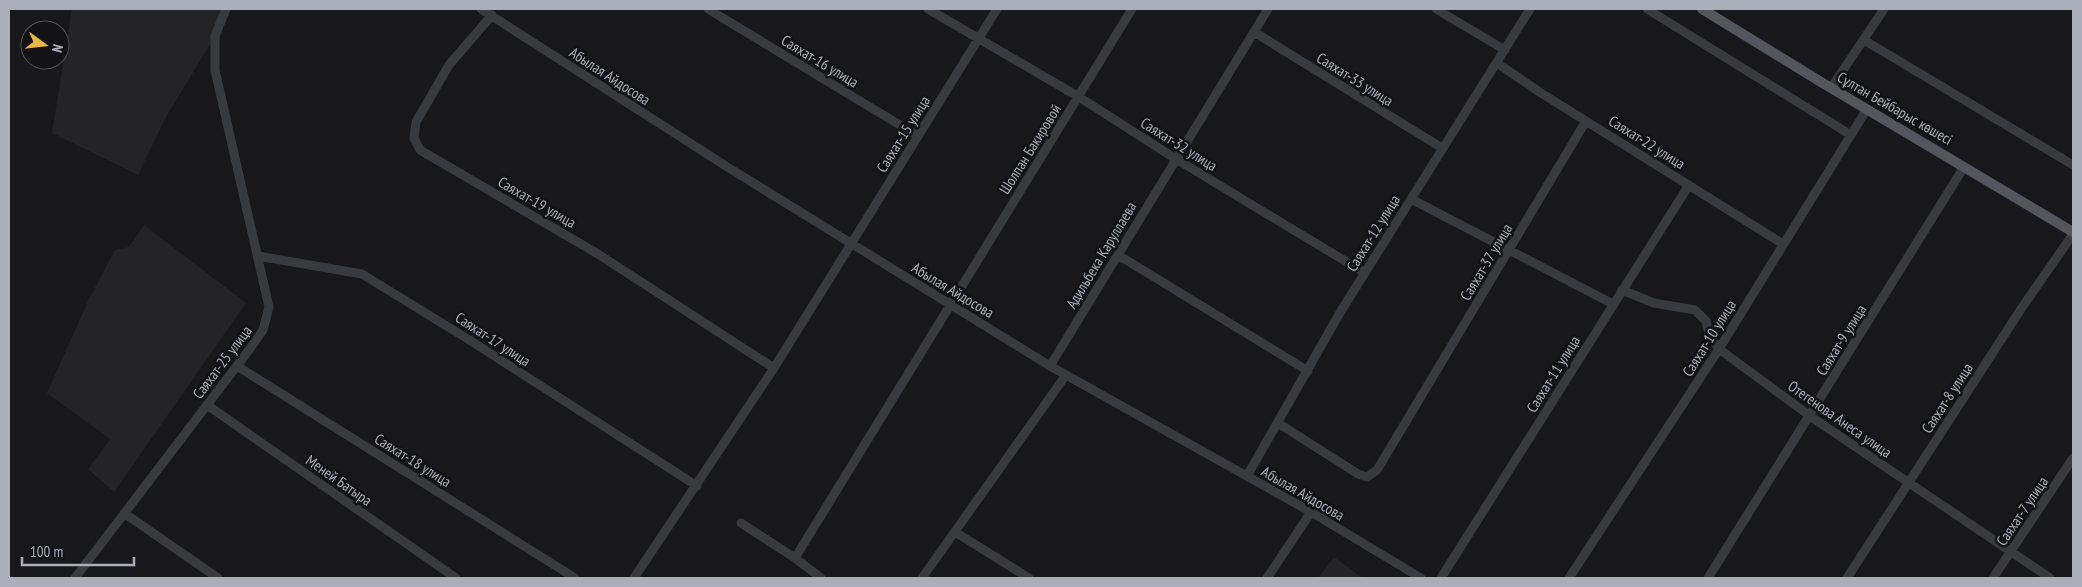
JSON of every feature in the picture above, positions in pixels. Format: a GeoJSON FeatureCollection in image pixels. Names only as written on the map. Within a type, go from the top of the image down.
{"type":"FeatureCollection","features":[{"type":"Feature","properties":{"kind":"main road","name":"Сұлтан Бейбарыс көшесі"},"geometry":{"type":"LineString","coordinates":[[1702,9],[1716,12],[1830,88],[1964,166],[2073,233]]}},
{"type":"Feature","properties":{"kind":"street","name":"Саяхат-25 улица"},"geometry":{"type":"LineString","coordinates":[[75,578],[206,405],[238,366],[263,330],[269,307],[215,70],[215,36],[226,9]]}},
{"type":"Feature","properties":{"kind":"street","name":"Абылая Айдосова"},"geometry":{"type":"LineString","coordinates":[[482,9],[721,162],[1050,366],[1247,476],[1421,578]]}},
{"type":"Feature","properties":{"kind":"street","name":"Саяхат-16 улица"},"geometry":{"type":"LineString","coordinates":[[708,9],[918,136]]}},
{"type":"Feature","properties":{"kind":"street","name":"Саяхат-32 улица"},"geometry":{"type":"LineString","coordinates":[[928,9],[1078,97],[1364,273]]}},
{"type":"Feature","properties":{"kind":"street","name":"Саяхат-15 улица"},"geometry":{"type":"LineString","coordinates":[[634,578],[774,368],[997,9]]}},
{"type":"Feature","properties":{"kind":"street","name":"Шолпан Бакировой"},"geometry":{"type":"LineString","coordinates":[[795,558],[1132,9]]}},
{"type":"Feature","properties":{"kind":"street","name":"Адильбека Каруллаева"},"geometry":{"type":"LineString","coordinates":[[1050,366],[1268,9]]}},
{"type":"Feature","properties":{"kind":"street"},"geometry":{"type":"LineString","coordinates":[[1436,9],[1505,50]]}},
{"type":"Feature","properties":{"kind":"street","name":"Саяхат-12 улица"},"geometry":{"type":"LineString","coordinates":[[1247,476],[1364,273],[1530,9]]}},
{"type":"Feature","properties":{"kind":"street"},"geometry":{"type":"LineString","coordinates":[[1647,9],[1851,135]]}},
{"type":"Feature","properties":{"kind":"street"},"geometry":{"type":"LineString","coordinates":[[1830,88],[1884,9]]}},
{"type":"Feature","properties":{"kind":"street","name":"Саяхат-19 улица"},"geometry":{"type":"LineString","coordinates":[[492,15],[449,65],[416,122],[414,138],[420,150],[598,254],[774,368]]}},
{"type":"Feature","properties":{"kind":"street","name":"Саяхат-33 улица"},"geometry":{"type":"LineString","coordinates":[[1254,32],[1442,148]]}},
{"type":"Feature","properties":{"kind":"street"},"geometry":{"type":"LineString","coordinates":[[1864,40],[2073,165]]}},
{"type":"Feature","properties":{"kind":"street","name":"Саяхат-22 улица"},"geometry":{"type":"LineString","coordinates":[[1496,63],[1784,244]]}},
{"type":"Feature","properties":{"kind":"street","name":"Саяхат-10 улица"},"geometry":{"type":"LineString","coordinates":[[1570,578],[1718,349],[1867,110]]}},
{"type":"Feature","properties":{"kind":"street","name":"Саяхат-37 улица"},"geometry":{"type":"LineString","coordinates":[[1278,423],[1358,474],[1367,477],[1377,470],[1586,120]]}},
{"type":"Feature","properties":{"kind":"street","name":"Саяхат-9 улица"},"geometry":{"type":"LineString","coordinates":[[1708,578],[1964,166]]}},
{"type":"Feature","properties":{"kind":"street","name":"Саяхат-11 улица"},"geometry":{"type":"LineString","coordinates":[[1441,578],[1689,185]]}},
{"type":"Feature","properties":{"kind":"street"},"geometry":{"type":"LineString","coordinates":[[1411,199],[1613,304]]}},
{"type":"Feature","properties":{"kind":"street","name":"Саяхат-8 улица"},"geometry":{"type":"LineString","coordinates":[[1847,578],[2021,309],[2073,233]]}},
{"type":"Feature","properties":{"kind":"street"},"geometry":{"type":"LineString","coordinates":[[1118,255],[1308,371]]}},
{"type":"Feature","properties":{"kind":"street","name":"Саяхат-17 улица"},"geometry":{"type":"LineString","coordinates":[[258,256],[362,274],[471,341],[697,486]]}},
{"type":"Feature","properties":{"kind":"street","name":"Отегенова Анеса улица"},"geometry":{"type":"LineString","coordinates":[[1622,290],[1654,303],[1695,310],[1706,321],[1710,336],[1718,349],[1810,416],[2050,578]]}},
{"type":"Feature","properties":{"kind":"street","name":"Саяхат-18 улица"},"geometry":{"type":"LineString","coordinates":[[238,366],[575,578]]}},
{"type":"Feature","properties":{"kind":"street"},"geometry":{"type":"LineString","coordinates":[[922,578],[1066,375]]}},
{"type":"Feature","properties":{"kind":"street","name":"Меней Батыра"},"geometry":{"type":"LineString","coordinates":[[206,405],[456,578]]}},
{"type":"Feature","properties":{"kind":"street","name":"Саяхат-7 улица"},"geometry":{"type":"LineString","coordinates":[[1993,578],[2073,458]]}},
{"type":"Feature","properties":{"kind":"street"},"geometry":{"type":"LineString","coordinates":[[1267,578],[1310,512]]}},
{"type":"Feature","properties":{"kind":"street"},"geometry":{"type":"LineString","coordinates":[[124,513],[218,578]]}},
{"type":"Feature","properties":{"kind":"street"},"geometry":{"type":"LineString","coordinates":[[741,523],[822,578]]}},
{"type":"Feature","properties":{"kind":"street"},"geometry":{"type":"LineString","coordinates":[[955,532],[1029,578]]}},
{"type":"Feature","properties":{"kind":"shaded area"},"geometry":{"type":"Polygon","coordinates":[[[72,9],[225,9],[215,36],[166,117],[138,175],[52,133],[62,70],[70,70],[70,21],[72,9]]]}},
{"type":"Feature","properties":{"kind":"shaded area"},"geometry":{"type":"Polygon","coordinates":[[[144,225],[246,303],[114,492],[88,469],[110,439],[47,393],[88,301],[115,250],[129,247],[144,225]]]}},
{"type":"Feature","properties":{"kind":"shaded area"},"geometry":{"type":"Polygon","coordinates":[[[1334,557],[1363,578],[1318,578],[1334,557]]]}}]}
